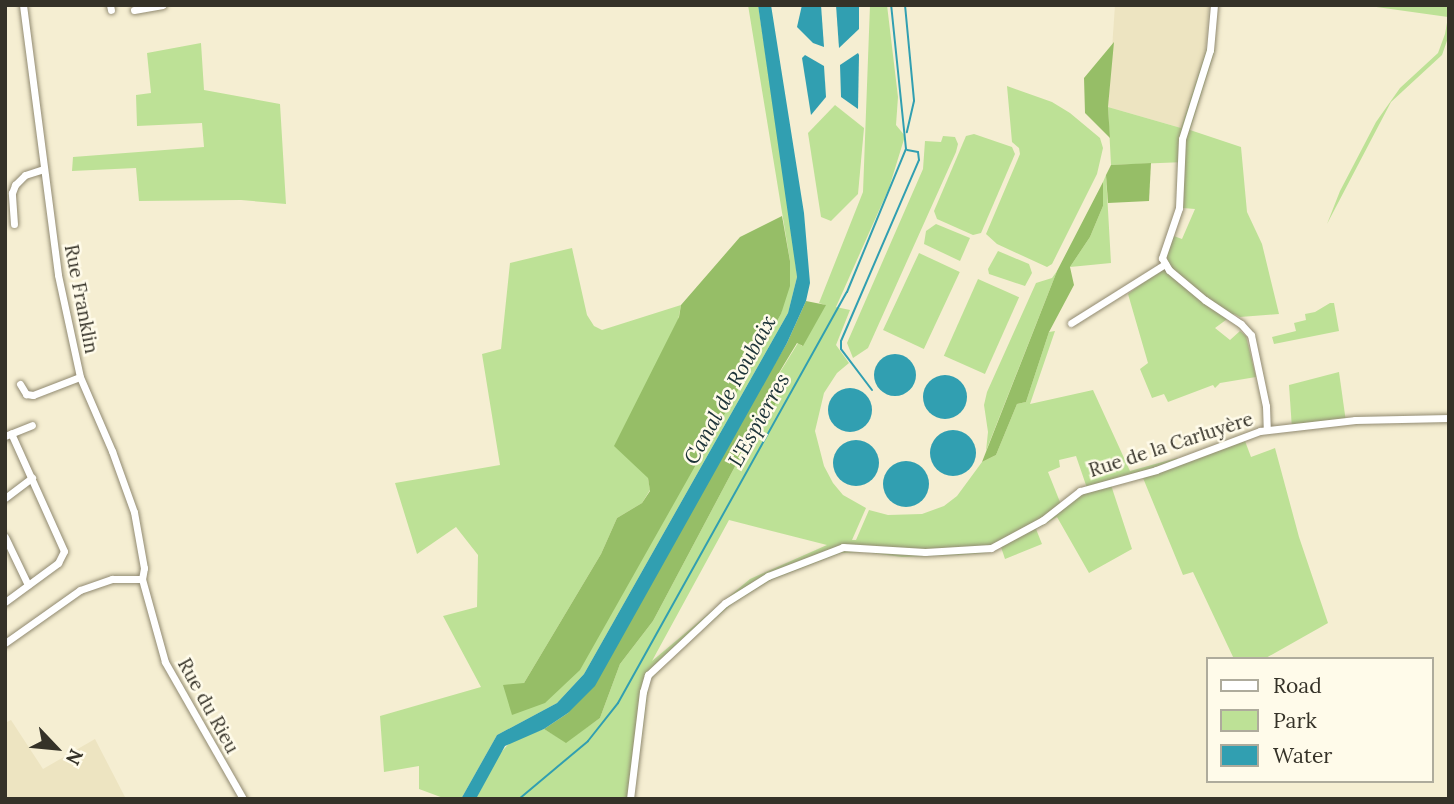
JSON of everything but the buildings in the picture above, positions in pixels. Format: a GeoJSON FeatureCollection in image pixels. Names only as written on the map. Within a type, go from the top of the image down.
{"type":"FeatureCollection","features":[{"type":"Feature","properties":{"kind":"street","name":"Rue Franklin"},"geometry":{"type":"LineString","coordinates":[[21,5],[58,275],[80,377],[125,484],[136,523],[144,568],[142,579],[153,625]]}},
{"type":"Feature","properties":{"kind":"street"},"geometry":{"type":"LineString","coordinates":[[134,10],[163,5]]}},
{"type":"Feature","properties":{"kind":"street"},"geometry":{"type":"LineString","coordinates":[[1071,323],[1164,264],[1163,249],[1179,208],[1182,139],[1210,50],[1214,5]]}},
{"type":"Feature","properties":{"kind":"street"},"geometry":{"type":"LineString","coordinates":[[14,224],[15,184],[25,175],[44,169]]}},
{"type":"Feature","properties":{"kind":"street","name":"Rue de la Carluyère"},"geometry":{"type":"LineString","coordinates":[[630,799],[643,692],[648,675],[744,589],[838,548],[930,552],[983,549],[1003,543],[1043,520],[1080,491],[1156,470],[1267,430],[1266,406],[1251,335],[1241,324],[1205,300],[1164,264]]}},
{"type":"Feature","properties":{"kind":"street"},"geometry":{"type":"LineString","coordinates":[[20,384],[26,394],[33,396],[80,377]]}},
{"type":"Feature","properties":{"kind":"street"},"geometry":{"type":"LineString","coordinates":[[1267,430],[1355,420],[1449,418]]}},
{"type":"Feature","properties":{"kind":"street"},"geometry":{"type":"LineString","coordinates":[[5,602],[58,563],[64,551],[32,478],[8,435],[32,425]]}},
{"type":"Feature","properties":{"kind":"street"},"geometry":{"type":"LineString","coordinates":[[5,498],[32,478]]}},
{"type":"Feature","properties":{"kind":"street"},"geometry":{"type":"LineString","coordinates":[[5,537],[28,585]]}},
{"type":"Feature","properties":{"kind":"street"},"geometry":{"type":"LineString","coordinates":[[5,643],[80,590],[112,579],[142,579]]}},
{"type":"Feature","properties":{"kind":"street","name":"Rue du Rieu"},"geometry":{"type":"LineString","coordinates":[[153,625],[165,662],[243,799]]}},
{"type":"Feature","properties":{"kind":"shaded area"},"geometry":{"type":"Polygon","coordinates":[[[1115,5],[1209,5],[1205,55],[1181,128],[1108,107],[1115,5]]]}},
{"type":"Feature","properties":{"kind":"shaded area"},"geometry":{"type":"Polygon","coordinates":[[[11,720],[43,769],[95,739],[126,799],[5,799],[5,723],[11,720]]]}},
{"type":"Feature","properties":{"kind":"green space"},"geometry":{"type":"Polygon","coordinates":[[[748,5],[758,5],[791,221],[797,277],[788,313],[584,674],[557,703],[497,735],[461,799],[446,799],[419,789],[419,766],[384,772],[380,716],[481,687],[443,616],[477,607],[478,555],[456,527],[417,554],[395,483],[500,465],[482,354],[501,349],[510,263],[572,248],[587,315],[594,326],[602,330],[681,305],[648,478],[650,490],[642,503],[617,518],[601,554],[524,683],[512,715],[689,474],[781,314],[790,261],[748,5]]]}},
{"type":"Feature","properties":{"kind":"green space"},"geometry":{"type":"Polygon","coordinates":[[[870,5],[887,5],[898,97],[896,125],[905,136],[889,188],[836,307],[850,310],[836,345],[849,363],[837,373],[824,393],[815,431],[824,466],[833,483],[843,495],[866,508],[852,540],[856,540],[869,510],[888,515],[922,514],[944,506],[957,496],[982,462],[996,455],[1017,404],[1026,402],[1049,332],[1055,331],[1030,404],[1093,390],[1130,471],[1177,458],[1181,464],[1245,441],[1251,457],[1275,448],[1299,537],[1328,623],[1268,657],[1233,657],[1193,572],[1183,575],[1143,478],[1111,485],[1132,549],[1089,573],[1057,517],[1036,529],[1042,544],[1005,559],[1001,547],[985,553],[960,555],[902,557],[864,552],[841,553],[771,580],[732,604],[673,655],[649,681],[634,799],[476,799],[497,757],[512,740],[544,729],[566,742],[600,718],[620,664],[653,621],[749,440],[772,414],[777,377],[798,343],[802,346],[825,305],[819,303],[863,192],[870,5]],[[1076,456],[1059,460],[1060,467],[1048,472],[1062,507],[1088,491],[1076,456]],[[729,520],[652,661],[750,579],[827,545],[729,520]]]}},
{"type":"Feature","properties":{"kind":"green space"},"geometry":{"type":"Polygon","coordinates":[[[1362,5],[1449,5],[1449,35],[1442,55],[1391,102],[1327,224],[1340,191],[1376,122],[1400,88],[1438,53],[1448,17],[1362,5]]]}},
{"type":"Feature","properties":{"kind":"green space"},"geometry":{"type":"Polygon","coordinates":[[[1114,42],[1108,107],[1110,138],[1085,113],[1084,78],[1114,42]]]}},
{"type":"Feature","properties":{"kind":"green space"},"geometry":{"type":"Polygon","coordinates":[[[201,43],[204,90],[280,104],[286,204],[241,200],[139,201],[136,168],[72,171],[73,157],[204,147],[202,123],[137,126],[136,95],[151,93],[147,53],[201,43]]]}},
{"type":"Feature","properties":{"kind":"green space"},"geometry":{"type":"Polygon","coordinates":[[[1207,48],[1215,50],[1190,130],[1241,147],[1247,212],[1262,244],[1279,314],[1240,317],[1234,314],[1215,328],[1230,340],[1240,331],[1246,336],[1256,377],[1220,383],[1215,388],[1213,385],[1168,402],[1164,394],[1152,398],[1140,369],[1148,363],[1128,294],[1168,264],[1166,249],[1171,235],[1182,239],[1195,209],[1183,208],[1185,162],[1111,165],[1108,107],[1181,128],[1207,48]]]}},
{"type":"Feature","properties":{"kind":"green space"},"geometry":{"type":"Polygon","coordinates":[[[1007,86],[1052,102],[1070,113],[1100,138],[1103,148],[1097,174],[1052,264],[1047,267],[997,244],[986,234],[1020,154],[1019,148],[1012,142],[1007,86]]]}},
{"type":"Feature","properties":{"kind":"green space"},"geometry":{"type":"Polygon","coordinates":[[[835,105],[864,128],[858,194],[831,221],[821,217],[808,133],[835,105]]]}},
{"type":"Feature","properties":{"kind":"green space"},"geometry":{"type":"Polygon","coordinates":[[[974,134],[1012,147],[1015,154],[981,233],[973,235],[937,219],[934,211],[966,136],[974,134]]]}},
{"type":"Feature","properties":{"kind":"green space"},"geometry":{"type":"Polygon","coordinates":[[[943,136],[955,137],[958,144],[956,152],[868,348],[853,358],[847,343],[923,169],[925,141],[941,142],[943,136]]]}},
{"type":"Feature","properties":{"kind":"green space"},"geometry":{"type":"Polygon","coordinates":[[[1151,163],[1149,201],[1108,203],[1106,175],[1111,165],[1151,163]]]}},
{"type":"Feature","properties":{"kind":"green space"},"geometry":{"type":"Polygon","coordinates":[[[1106,175],[1111,263],[1070,267],[1090,237],[1103,206],[1103,182],[1106,175]]]}},
{"type":"Feature","properties":{"kind":"green space"},"geometry":{"type":"Polygon","coordinates":[[[1103,182],[1103,206],[1090,237],[1070,267],[1074,285],[1049,332],[1026,402],[1017,404],[996,455],[982,462],[1057,271],[1103,182]]]}},
{"type":"Feature","properties":{"kind":"green space"},"geometry":{"type":"Polygon","coordinates":[[[782,216],[790,261],[790,286],[781,314],[580,670],[545,703],[512,715],[503,685],[524,683],[601,554],[617,518],[642,503],[650,491],[648,478],[614,446],[679,317],[681,305],[740,237],[782,216]]]}},
{"type":"Feature","properties":{"kind":"green space"},"geometry":{"type":"Polygon","coordinates":[[[936,224],[970,238],[960,261],[924,244],[926,231],[936,224]]]}},
{"type":"Feature","properties":{"kind":"green space"},"geometry":{"type":"Polygon","coordinates":[[[998,251],[1029,264],[1032,273],[1025,286],[989,274],[988,269],[998,251]]]}},
{"type":"Feature","properties":{"kind":"green space"},"geometry":{"type":"Polygon","coordinates":[[[919,253],[960,272],[924,349],[883,330],[919,253]]]}},
{"type":"Feature","properties":{"kind":"green space"},"geometry":{"type":"Polygon","coordinates":[[[1057,271],[986,451],[988,432],[984,405],[987,392],[1036,283],[1052,278],[1057,271]]]}},
{"type":"Feature","properties":{"kind":"green space"},"geometry":{"type":"Polygon","coordinates":[[[978,279],[1019,297],[985,374],[944,356],[978,279]]]}},
{"type":"Feature","properties":{"kind":"green space"},"geometry":{"type":"Polygon","coordinates":[[[806,301],[826,305],[803,346],[797,343],[777,376],[782,383],[772,414],[749,440],[653,621],[620,664],[600,718],[566,743],[544,729],[568,713],[787,343],[806,301]]]}},
{"type":"Feature","properties":{"kind":"green space"},"geometry":{"type":"Polygon","coordinates":[[[1334,303],[1339,331],[1274,344],[1272,337],[1296,331],[1294,323],[1306,320],[1305,314],[1315,312],[1334,303]]]}},
{"type":"Feature","properties":{"kind":"green space"},"geometry":{"type":"Polygon","coordinates":[[[1339,372],[1346,422],[1292,429],[1289,385],[1339,372]]]}},
{"type":"Feature","properties":{"kind":"water"},"geometry":{"type":"Polygon","coordinates":[[[758,5],[771,5],[804,213],[810,283],[806,301],[787,343],[595,686],[568,713],[544,729],[505,746],[476,799],[461,799],[497,735],[557,703],[584,674],[788,313],[797,277],[758,5]]]}},
{"type":"Feature","properties":{"kind":"water"},"geometry":{"type":"Polygon","coordinates":[[[802,5],[821,5],[824,47],[813,43],[797,27],[802,5]]]}},
{"type":"Feature","properties":{"kind":"water"},"geometry":{"type":"Polygon","coordinates":[[[836,5],[859,5],[859,29],[839,48],[836,5]]]}},
{"type":"Feature","properties":{"kind":"water"},"geometry":{"type":"Polygon","coordinates":[[[858,53],[858,109],[841,97],[840,65],[858,53]]]}},
{"type":"Feature","properties":{"kind":"water"},"geometry":{"type":"Polygon","coordinates":[[[805,55],[824,66],[826,97],[811,115],[802,58],[805,55]]]}},
{"type":"Feature","properties":{"kind":"water"},"geometry":{"type":"Polygon","coordinates":[[[895,354],[910,360],[916,375],[910,390],[895,396],[880,390],[874,375],[880,360],[895,354]]]}},
{"type":"Feature","properties":{"kind":"water"},"geometry":{"type":"Polygon","coordinates":[[[945,375],[960,382],[967,397],[960,412],[945,419],[930,412],[923,397],[930,382],[945,375]]]}},
{"type":"Feature","properties":{"kind":"water"},"geometry":{"type":"Polygon","coordinates":[[[850,388],[859,389],[866,394],[871,401],[871,419],[866,426],[859,431],[850,432],[841,431],[834,426],[829,419],[828,410],[829,401],[834,394],[841,389],[850,388]]]}},
{"type":"Feature","properties":{"kind":"water"},"geometry":{"type":"Polygon","coordinates":[[[953,430],[969,437],[976,453],[969,469],[953,476],[937,469],[930,453],[937,437],[953,430]]]}},
{"type":"Feature","properties":{"kind":"water"},"geometry":{"type":"Polygon","coordinates":[[[856,440],[872,447],[879,463],[872,479],[856,486],[840,479],[833,463],[840,447],[856,440]]]}},
{"type":"Feature","properties":{"kind":"water"},"geometry":{"type":"Polygon","coordinates":[[[906,461],[922,468],[929,484],[922,500],[906,507],[890,500],[883,484],[890,468],[906,461]]]}},
{"type":"Feature","properties":{"kind":"waterway","name":"L'Espierres"},"geometry":{"type":"LineString","coordinates":[[519,799],[588,741],[618,703],[847,292],[906,149],[891,5]]}},
{"type":"Feature","properties":{"kind":"waterway"},"geometry":{"type":"LineString","coordinates":[[905,5],[914,101],[907,132]]}},
{"type":"Feature","properties":{"kind":"waterway"},"geometry":{"type":"LineString","coordinates":[[872,390],[841,349],[841,341],[919,160],[918,152],[907,150]]}},
{"type":"Feature","properties":{"kind":"water label","name":"Canal de Roubaix"},"geometry":{"type":"Point","coordinates":[730,390]}}]}
